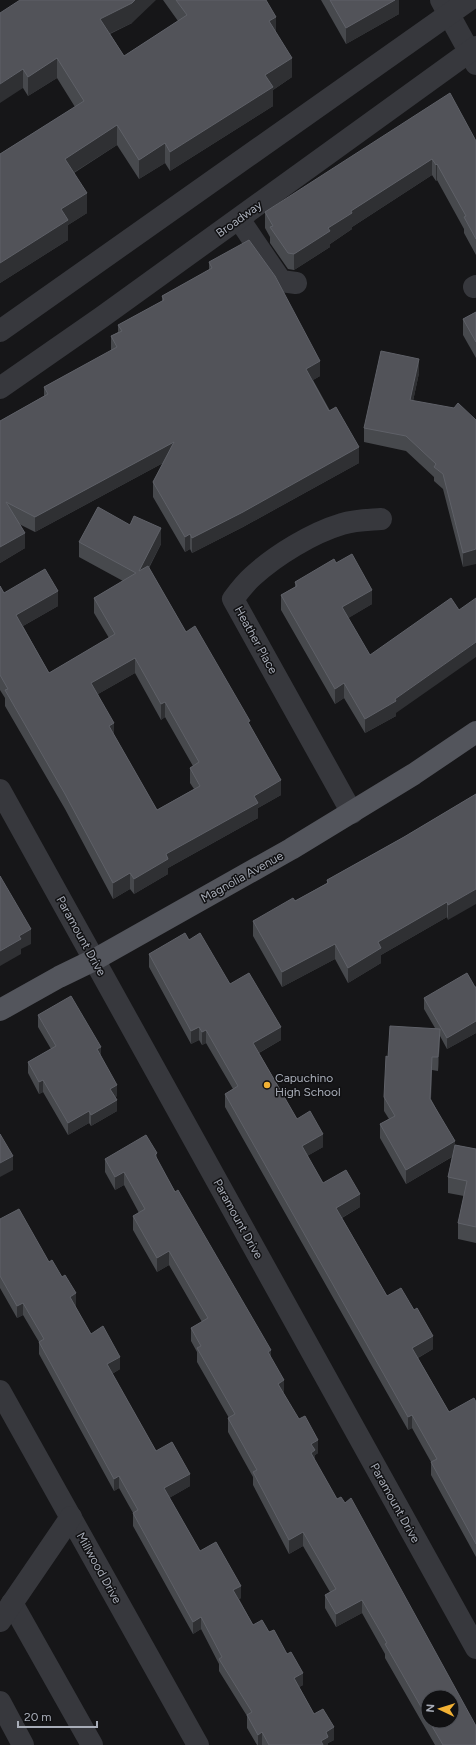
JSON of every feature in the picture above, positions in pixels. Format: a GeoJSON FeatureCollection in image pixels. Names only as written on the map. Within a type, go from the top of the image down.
{"type":"FeatureCollection","features":[{"type":"Feature","properties":{"kind":"main road","name":"Magnolia Avenue"},"geometry":{"type":"LineString","coordinates":[[0,1010],[59,977],[94,960],[291,849],[414,774],[476,732]]}},
{"type":"Feature","properties":{"kind":"street"},"geometry":{"type":"LineString","coordinates":[[0,331],[444,7],[469,0]]}},
{"type":"Feature","properties":{"kind":"street"},"geometry":{"type":"LineString","coordinates":[[444,7],[474,54]]}},
{"type":"Feature","properties":{"kind":"street","name":"Broadway"},"geometry":{"type":"LineString","coordinates":[[0,388],[474,54]]}},
{"type":"Feature","properties":{"kind":"street"},"geometry":{"type":"LineString","coordinates":[[239,219],[281,282],[296,283]]}},
{"type":"Feature","properties":{"kind":"street","name":"Heather Place"},"geometry":{"type":"LineString","coordinates":[[352,813],[233,599],[251,577],[270,561],[320,532],[342,524],[360,520],[381,519]]}},
{"type":"Feature","properties":{"kind":"street","name":"Paramount Drive"},"geometry":{"type":"LineString","coordinates":[[0,790],[476,1648]]}},
{"type":"Feature","properties":{"kind":"street","name":"Millwood Drive"},"geometry":{"type":"LineString","coordinates":[[0,1391],[198,1745]]}},
{"type":"Feature","properties":{"kind":"street"},"geometry":{"type":"LineString","coordinates":[[0,1621],[71,1517]]}},
{"type":"Feature","properties":{"kind":"street"},"geometry":{"type":"LineString","coordinates":[[12,1603],[92,1745]]}},
{"type":"Feature","properties":{"kind":"street"},"geometry":{"type":"LineString","coordinates":[[0,1702],[23,1745]]}},
{"type":"Feature","properties":{"kind":"building"},"geometry":{"type":"Polygon","coordinates":[[[20,0],[135,0],[132,3],[100,19],[124,56],[187,15],[176,0],[266,0],[276,17],[269,21],[292,58],[265,75],[273,87],[170,152],[165,143],[139,160],[117,125],[65,159],[87,193],[61,209],[68,220],[0,263],[0,154],[84,101],[57,58],[28,77],[23,69],[0,84],[0,13],[20,0]]]}},
{"type":"Feature","properties":{"kind":"building"},"geometry":{"type":"Polygon","coordinates":[[[330,0],[395,0],[346,28],[330,0]]]}},
{"type":"Feature","properties":{"kind":"building"},"geometry":{"type":"Polygon","coordinates":[[[450,93],[476,141],[476,239],[464,217],[466,216],[437,164],[436,165],[432,159],[351,211],[352,213],[328,228],[330,231],[294,254],[288,253],[270,227],[273,226],[265,212],[450,93]]]}},
{"type":"Feature","properties":{"kind":"building"},"geometry":{"type":"Polygon","coordinates":[[[249,240],[275,276],[320,361],[306,369],[329,411],[336,407],[359,447],[243,512],[192,538],[190,534],[185,537],[153,482],[174,442],[35,517],[6,502],[25,533],[0,547],[0,421],[48,394],[44,387],[117,347],[111,336],[122,331],[118,325],[164,300],[162,296],[212,268],[209,262],[249,240]]]}},
{"type":"Feature","properties":{"kind":"building"},"geometry":{"type":"Polygon","coordinates":[[[476,312],[476,342],[463,319],[476,312]]]}},
{"type":"Feature","properties":{"kind":"building"},"geometry":{"type":"Polygon","coordinates":[[[381,351],[419,359],[410,400],[454,408],[458,403],[476,420],[476,549],[463,553],[443,474],[434,467],[436,464],[406,436],[364,428],[381,351]]]}},
{"type":"Feature","properties":{"kind":"building"},"geometry":{"type":"Polygon","coordinates":[[[98,507],[130,525],[134,516],[161,528],[139,571],[148,566],[186,632],[195,626],[250,721],[248,722],[281,780],[254,796],[258,803],[166,854],[168,859],[134,879],[130,873],[113,883],[65,794],[5,690],[8,689],[0,675],[0,586],[4,593],[45,569],[58,591],[16,615],[49,673],[115,634],[94,598],[136,573],[79,542],[98,507]],[[135,658],[91,683],[114,723],[109,726],[157,810],[200,786],[190,768],[199,762],[165,702],[161,704],[135,658]]]}},
{"type":"Feature","properties":{"kind":"building"},"geometry":{"type":"Polygon","coordinates":[[[352,554],[372,590],[342,607],[370,655],[451,598],[459,610],[476,598],[476,642],[395,699],[396,701],[365,719],[344,683],[335,689],[281,595],[297,586],[295,582],[334,559],[336,563],[352,554]]]}},
{"type":"Feature","properties":{"kind":"building"},"geometry":{"type":"Polygon","coordinates":[[[476,794],[476,889],[448,905],[447,902],[378,942],[381,948],[348,968],[335,944],[282,972],[253,921],[293,898],[295,901],[328,883],[327,880],[404,837],[476,794]]]}},
{"type":"Feature","properties":{"kind":"building"},"geometry":{"type":"Polygon","coordinates":[[[0,876],[31,929],[19,936],[21,939],[0,951],[0,876]]]}},
{"type":"Feature","properties":{"kind":"building"},"geometry":{"type":"Polygon","coordinates":[[[185,933],[189,940],[200,933],[230,984],[249,973],[281,1027],[253,1043],[297,1119],[310,1111],[323,1134],[302,1146],[323,1183],[346,1170],[360,1194],[336,1208],[387,1296],[401,1288],[414,1310],[417,1308],[433,1336],[412,1348],[449,1412],[474,1398],[476,1402],[476,1544],[431,1462],[437,1459],[412,1415],[408,1417],[225,1094],[238,1086],[206,1030],[202,1032],[199,1027],[191,1031],[149,954],[185,933]]]}},
{"type":"Feature","properties":{"kind":"building"},"geometry":{"type":"Polygon","coordinates":[[[467,973],[476,987],[476,1021],[447,1038],[424,998],[467,973]]]}},
{"type":"Feature","properties":{"kind":"building"},"geometry":{"type":"Polygon","coordinates":[[[71,996],[101,1047],[97,1049],[117,1085],[110,1089],[117,1100],[91,1115],[89,1111],[68,1123],[43,1080],[39,1082],[28,1062],[56,1046],[38,1015],[71,996]]]}},
{"type":"Feature","properties":{"kind":"building"},"geometry":{"type":"Polygon","coordinates":[[[390,1026],[440,1029],[438,1057],[432,1057],[430,1099],[455,1141],[406,1170],[380,1124],[395,1116],[384,1097],[386,1056],[388,1057],[390,1026]]]}},
{"type":"Feature","properties":{"kind":"building"},"geometry":{"type":"Polygon","coordinates":[[[0,1134],[13,1156],[0,1163],[0,1134]]]}},
{"type":"Feature","properties":{"kind":"building"},"geometry":{"type":"Polygon","coordinates":[[[146,1135],[157,1153],[155,1155],[175,1192],[178,1190],[271,1350],[268,1352],[284,1380],[278,1384],[299,1419],[305,1416],[318,1440],[311,1444],[315,1450],[311,1453],[337,1499],[341,1497],[345,1503],[351,1498],[456,1689],[420,1689],[420,1705],[362,1600],[336,1614],[325,1595],[336,1589],[303,1532],[289,1540],[253,1472],[257,1470],[228,1418],[235,1414],[197,1348],[201,1346],[191,1328],[208,1318],[169,1251],[157,1258],[133,1216],[145,1209],[124,1172],[115,1177],[105,1159],[146,1135]]]}},
{"type":"Feature","properties":{"kind":"building"},"geometry":{"type":"Polygon","coordinates":[[[455,1145],[476,1149],[476,1227],[458,1223],[467,1181],[448,1177],[455,1145]]]}},
{"type":"Feature","properties":{"kind":"building"},"geometry":{"type":"Polygon","coordinates":[[[19,1209],[49,1262],[52,1260],[62,1277],[65,1275],[76,1293],[70,1297],[91,1334],[103,1326],[120,1357],[107,1364],[156,1451],[172,1442],[190,1474],[164,1488],[200,1551],[216,1542],[241,1586],[233,1590],[253,1625],[262,1620],[269,1632],[274,1630],[287,1654],[291,1652],[303,1673],[294,1678],[314,1714],[323,1709],[334,1727],[326,1732],[328,1737],[321,1741],[323,1745],[269,1745],[262,1732],[258,1735],[247,1715],[252,1712],[219,1659],[222,1657],[201,1617],[193,1622],[133,1513],[138,1510],[119,1476],[114,1479],[39,1342],[44,1339],[23,1303],[17,1306],[0,1276],[0,1219],[19,1209]]]}},
{"type":"Feature","properties":{"kind":"building"},"geometry":{"type":"Polygon","coordinates":[[[460,1697],[476,1726],[476,1745],[443,1745],[434,1729],[460,1729],[460,1697]]]}},
{"type":"Feature","properties":{"kind":"place","name":"Capuchino High School"},"geometry":{"type":"Point","coordinates":[267,1085]}}]}
